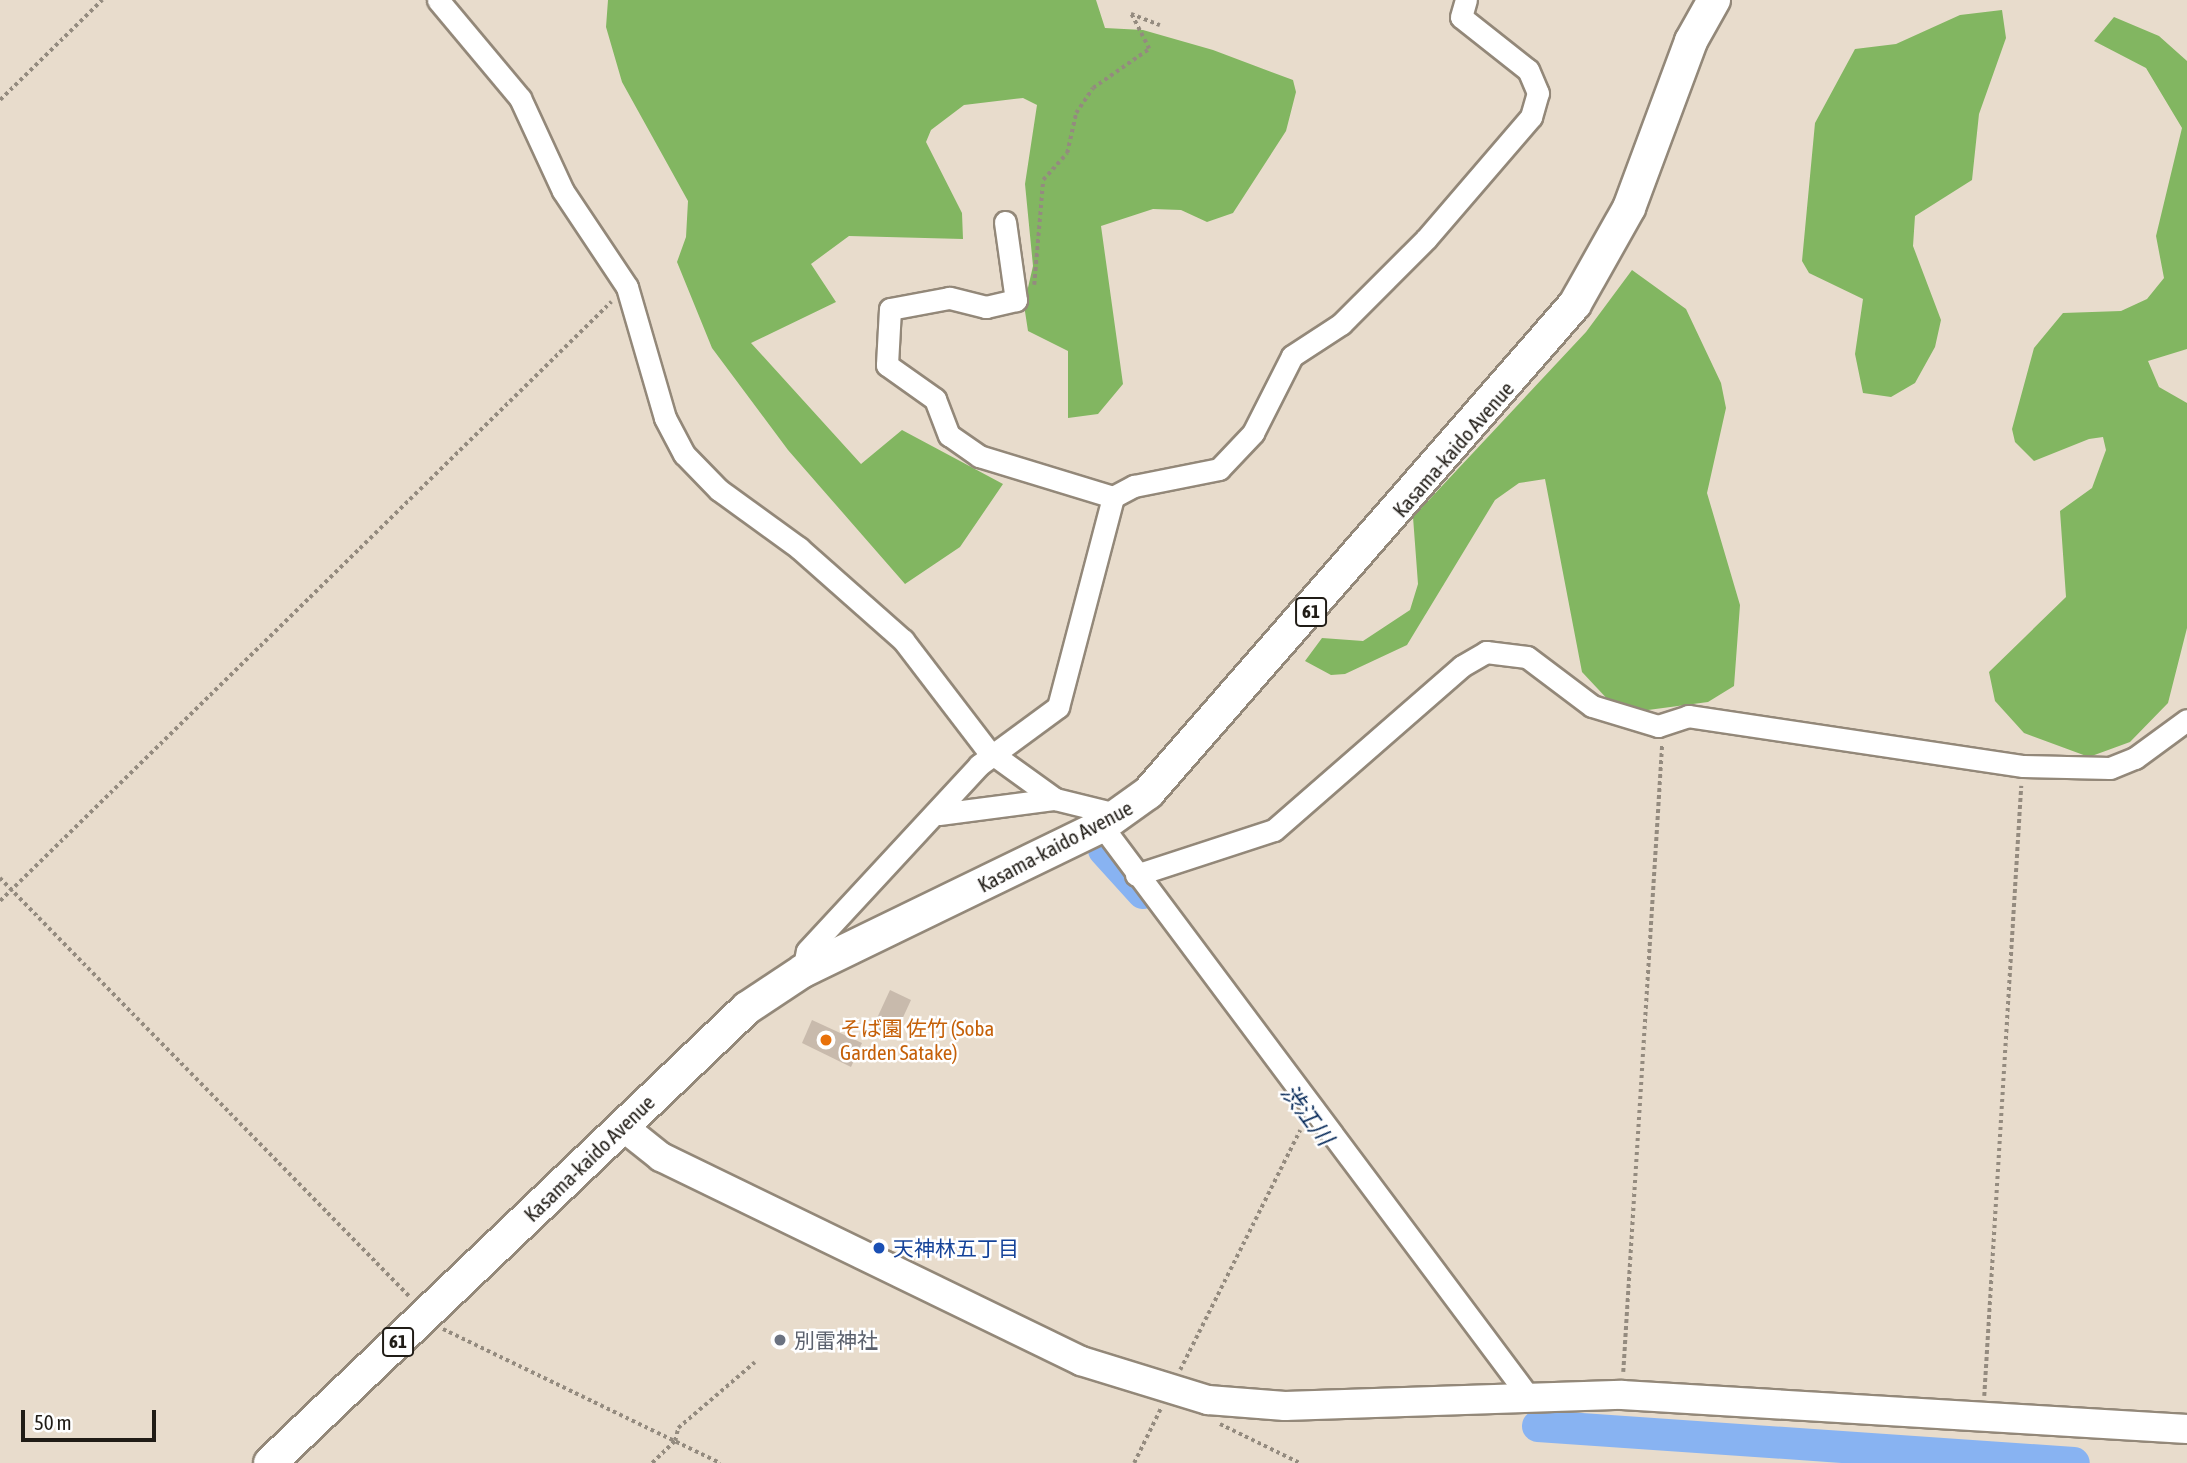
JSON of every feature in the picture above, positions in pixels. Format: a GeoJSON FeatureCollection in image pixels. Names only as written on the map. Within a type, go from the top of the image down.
{"type":"FeatureCollection","features":[{"type":"Feature","properties":{"kind":"main road","name":"Kasama-kaido Avenue"},"geometry":{"type":"LineString","coordinates":[[270,1463],[747,1008],[803,971],[1111,820],[1189,751],[1575,304],[1629,208],[1691,41],[1714,0]]}},
{"type":"Feature","properties":{"kind":"street"},"geometry":{"type":"LineString","coordinates":[[438,0],[520,98],[563,191],[627,287],[668,427],[684,454],[719,490],[799,548],[903,640],[962,723],[996,757],[1055,799],[1111,820],[1136,875],[1529,1397]]}},
{"type":"Feature","properties":{"kind":"street"},"geometry":{"type":"LineString","coordinates":[[1005,222],[1018,296],[999,306],[957,298],[890,309],[887,365],[935,399],[949,435],[979,456],[1114,497],[1134,486],[1219,469],[1253,433],[1292,356],[1341,324],[1426,239],[1531,117],[1538,93],[1528,71],[1461,17],[1466,0]]}},
{"type":"Feature","properties":{"kind":"street"},"geometry":{"type":"LineString","coordinates":[[803,971],[807,951],[939,814],[979,765],[996,757],[1058,707],[1114,497]]}},
{"type":"Feature","properties":{"kind":"street"},"geometry":{"type":"LineString","coordinates":[[1136,875],[1274,830],[1462,666],[1486,652],[1527,656],[1592,706],[1663,726],[1688,716],[2023,766],[2110,768],[2135,758],[2187,720]]}},
{"type":"Feature","properties":{"kind":"street"},"geometry":{"type":"LineString","coordinates":[[939,814],[1055,799]]}},
{"type":"Feature","properties":{"kind":"street"},"geometry":{"type":"LineString","coordinates":[[622,1125],[661,1157],[1082,1361],[1169,1392],[1208,1400],[1285,1406],[1622,1395],[2187,1429]]}},
{"type":"Feature","properties":{"kind":"path"},"geometry":{"type":"LineString","coordinates":[[0,100],[102,0]]}},
{"type":"Feature","properties":{"kind":"path"},"geometry":{"type":"LineString","coordinates":[[1018,296],[1037,277],[1043,180],[1067,153],[1076,113],[1093,88],[1149,49],[1131,14],[1160,25]]}},
{"type":"Feature","properties":{"kind":"path"},"geometry":{"type":"LineString","coordinates":[[0,901],[627,287]]}},
{"type":"Feature","properties":{"kind":"path"},"geometry":{"type":"LineString","coordinates":[[1622,1395],[1663,726]]}},
{"type":"Feature","properties":{"kind":"path"},"geometry":{"type":"LineString","coordinates":[[1983,1416],[2023,766]]}},
{"type":"Feature","properties":{"kind":"path"},"geometry":{"type":"LineString","coordinates":[[0,878],[442,1329],[720,1463]]}},
{"type":"Feature","properties":{"kind":"path"},"geometry":{"type":"LineString","coordinates":[[1134,1463],[1300,1130]]}},
{"type":"Feature","properties":{"kind":"path"},"geometry":{"type":"LineString","coordinates":[[652,1463],[675,1441],[678,1428],[755,1362]]}},
{"type":"Feature","properties":{"kind":"path"},"geometry":{"type":"LineString","coordinates":[[1208,1400],[1210,1418],[1300,1463]]}},
{"type":"Feature","properties":{"kind":"green space"},"geometry":{"type":"Polygon","coordinates":[[[608,0],[1096,0],[1105,28],[1143,30],[1213,50],[1293,80],[1296,92],[1286,131],[1233,213],[1207,222],[1181,210],[1153,209],[1101,226],[1123,384],[1098,414],[1068,418],[1068,351],[1028,331],[1024,305],[1033,266],[1025,184],[1037,105],[1023,98],[964,105],[931,130],[926,142],[962,213],[963,239],[849,236],[811,264],[836,302],[751,343],[861,464],[902,430],[1003,484],[960,547],[905,584],[788,450],[712,348],[677,262],[686,237],[688,201],[622,82],[606,27],[608,0]]]}},
{"type":"Feature","properties":{"kind":"green space"},"geometry":{"type":"Polygon","coordinates":[[[2002,10],[2006,38],[1979,114],[1972,180],[1915,216],[1913,246],[1941,320],[1935,347],[1915,383],[1891,397],[1863,393],[1855,354],[1863,299],[1809,273],[1802,261],[1815,123],[1855,49],[1896,44],[1960,15],[2002,10]]]}},
{"type":"Feature","properties":{"kind":"green space"},"geometry":{"type":"Polygon","coordinates":[[[2114,17],[2159,36],[2187,61],[2187,349],[2148,361],[2159,387],[2187,403],[2187,628],[2168,703],[2130,742],[2089,757],[2024,733],[1995,701],[1989,672],[2066,597],[2060,511],[2092,488],[2106,450],[2103,437],[2089,439],[2034,461],[2015,442],[2012,429],[2034,348],[2063,313],[2121,311],[2147,299],[2164,278],[2156,236],[2182,128],[2146,68],[2094,41],[2114,17]]]}},
{"type":"Feature","properties":{"kind":"green space"},"geometry":{"type":"Polygon","coordinates":[[[1632,270],[1686,309],[1721,383],[1726,408],[1707,493],[1740,605],[1734,686],[1708,702],[1633,712],[1612,704],[1582,672],[1545,479],[1519,483],[1495,500],[1407,645],[1345,674],[1331,675],[1305,661],[1322,638],[1363,641],[1410,610],[1418,584],[1413,517],[1586,332],[1632,270]]]}},
{"type":"Feature","properties":{"kind":"building"},"geometry":{"type":"Polygon","coordinates":[[[890,990],[911,1000],[893,1039],[872,1029],[890,990]]]}},
{"type":"Feature","properties":{"kind":"building","name":"そば園 佐竹 (Soba Garden Satake)"},"geometry":{"type":"Polygon","coordinates":[[[812,1020],[862,1043],[851,1067],[802,1043],[812,1020]]]}},
{"type":"Feature","properties":{"kind":"waterway","name":"渋江川"},"geometry":{"type":"LineString","coordinates":[[1104,850],[1143,893]]}},
{"type":"Feature","properties":{"kind":"waterway","name":"渋江川"},"geometry":{"type":"LineString","coordinates":[[1538,1426],[2074,1463]]}},
{"type":"Feature","properties":{"kind":"place","name":"そば園 佐竹 (Soba Garden Satake)"},"geometry":{"type":"Point","coordinates":[826,1040]}},
{"type":"Feature","properties":{"kind":"place","name":"天神林五丁目"},"geometry":{"type":"Point","coordinates":[879,1248]}},
{"type":"Feature","properties":{"kind":"place","name":"別雷神社"},"geometry":{"type":"Point","coordinates":[780,1340]}}]}
